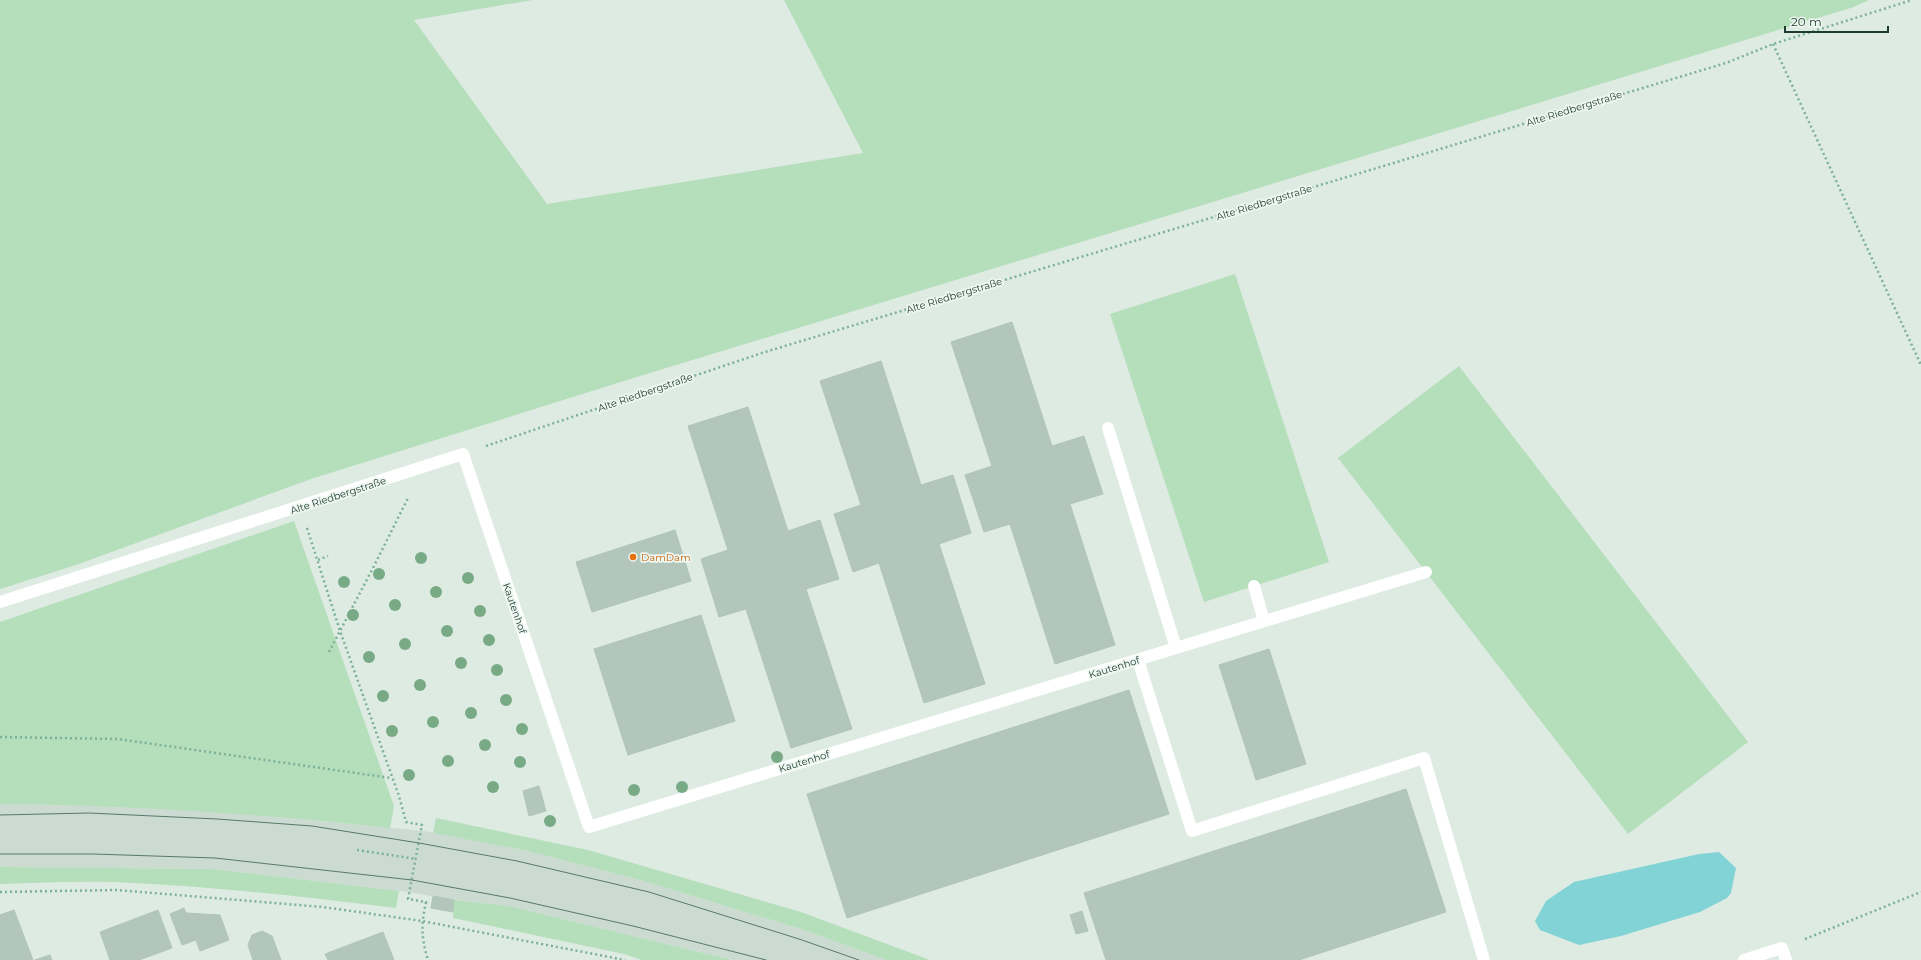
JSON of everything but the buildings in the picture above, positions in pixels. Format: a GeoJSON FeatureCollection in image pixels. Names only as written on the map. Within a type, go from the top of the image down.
{"type":"FeatureCollection","features":[{"type":"Feature","properties":{"kind":"lane"},"geometry":{"type":"LineString","coordinates":[[1108,428],[1176,648]]}},
{"type":"Feature","properties":{"kind":"lane","name":"Alte Riedbergstraße"},"geometry":{"type":"LineString","coordinates":[[0,602],[463,454]]}},
{"type":"Feature","properties":{"kind":"lane","name":"Kautenhof"},"geometry":{"type":"LineString","coordinates":[[463,454],[589,827],[1426,572]]}},
{"type":"Feature","properties":{"kind":"lane"},"geometry":{"type":"LineString","coordinates":[[1254,586],[1264,621]]}},
{"type":"Feature","properties":{"kind":"lane"},"geometry":{"type":"LineString","coordinates":[[1138,660],[1192,831],[1424,758],[1484,960]]}},
{"type":"Feature","properties":{"kind":"lane"},"geometry":{"type":"LineString","coordinates":[[1744,960],[1784,954]]}},
{"type":"Feature","properties":{"kind":"path","name":"Alte Riedbergstraße"},"geometry":{"type":"LineString","coordinates":[[463,454],[765,352],[1726,63],[1773,44],[1912,0]]}},
{"type":"Feature","properties":{"kind":"path"},"geometry":{"type":"LineString","coordinates":[[1773,44],[1921,365]]}},
{"type":"Feature","properties":{"kind":"path"},"geometry":{"type":"LineString","coordinates":[[329,652],[423,467]]}},
{"type":"Feature","properties":{"kind":"path"},"geometry":{"type":"LineString","coordinates":[[300,507],[340,631],[391,778],[399,796],[406,822],[422,825],[408,899],[426,902],[422,921],[422,940],[428,960]]}},
{"type":"Feature","properties":{"kind":"path"},"geometry":{"type":"LineString","coordinates":[[318,560],[328,556]]}},
{"type":"Feature","properties":{"kind":"path"},"geometry":{"type":"LineString","coordinates":[[0,737],[118,739],[391,778]]}},
{"type":"Feature","properties":{"kind":"path"},"geometry":{"type":"LineString","coordinates":[[357,850],[416,859]]}},
{"type":"Feature","properties":{"kind":"path"},"geometry":{"type":"LineString","coordinates":[[0,892],[117,890],[323,907],[422,921],[625,960]]}},
{"type":"Feature","properties":{"kind":"path"},"geometry":{"type":"LineString","coordinates":[[1784,954],[1921,892]]}},
{"type":"Feature","properties":{"kind":"shaded area"},"geometry":{"type":"Polygon","coordinates":[[[0,804],[90,805],[217,811],[424,831],[524,850],[644,881],[801,929],[887,960],[732,960],[509,906],[454,900],[408,892],[213,869],[0,867],[0,804]]]}},
{"type":"Feature","properties":{"kind":"green space"},"geometry":{"type":"Polygon","coordinates":[[[0,0],[533,0],[414,20],[547,204],[863,153],[784,0],[1869,0],[1854,7],[640,376],[311,479],[76,565],[0,589],[0,0]]]}},
{"type":"Feature","properties":{"kind":"green space"},"geometry":{"type":"Polygon","coordinates":[[[1235,274],[1329,562],[1204,602],[1110,314],[1235,274]]]}},
{"type":"Feature","properties":{"kind":"green space"},"geometry":{"type":"Polygon","coordinates":[[[1459,366],[1748,742],[1628,834],[1338,458],[1459,366]]]}},
{"type":"Feature","properties":{"kind":"green space"},"geometry":{"type":"Polygon","coordinates":[[[294,521],[394,806],[390,828],[293,818],[147,808],[0,804],[0,622],[294,521]]]}},
{"type":"Feature","properties":{"kind":"green space"},"geometry":{"type":"Polygon","coordinates":[[[436,818],[588,850],[801,912],[930,960],[887,960],[801,929],[644,881],[524,850],[433,833],[436,818]]]}},
{"type":"Feature","properties":{"kind":"green space"},"geometry":{"type":"Polygon","coordinates":[[[0,867],[213,869],[399,891],[396,908],[325,899],[183,886],[112,882],[0,884],[0,867]]]}},
{"type":"Feature","properties":{"kind":"green space"},"geometry":{"type":"Polygon","coordinates":[[[454,900],[509,906],[732,960],[642,960],[624,954],[453,918],[454,900]]]}},
{"type":"Feature","properties":{"kind":"water"},"geometry":{"type":"Polygon","coordinates":[[[1719,852],[1736,868],[1731,893],[1727,898],[1700,912],[1621,936],[1579,945],[1540,930],[1535,921],[1546,901],[1574,882],[1699,854],[1719,852]]]}},
{"type":"Feature","properties":{"kind":"tram line"},"geometry":{"type":"LineString","coordinates":[[0,815],[89,813],[217,819],[312,826],[419,843],[517,861],[649,892],[799,939],[859,960]]}},
{"type":"Feature","properties":{"kind":"tram line"},"geometry":{"type":"LineString","coordinates":[[0,854],[93,854],[215,858],[412,880],[510,898],[633,926],[766,960]]}},
{"type":"Feature","properties":{"kind":"place","name":"DamDam"},"geometry":{"type":"Point","coordinates":[633,557]}}]}
